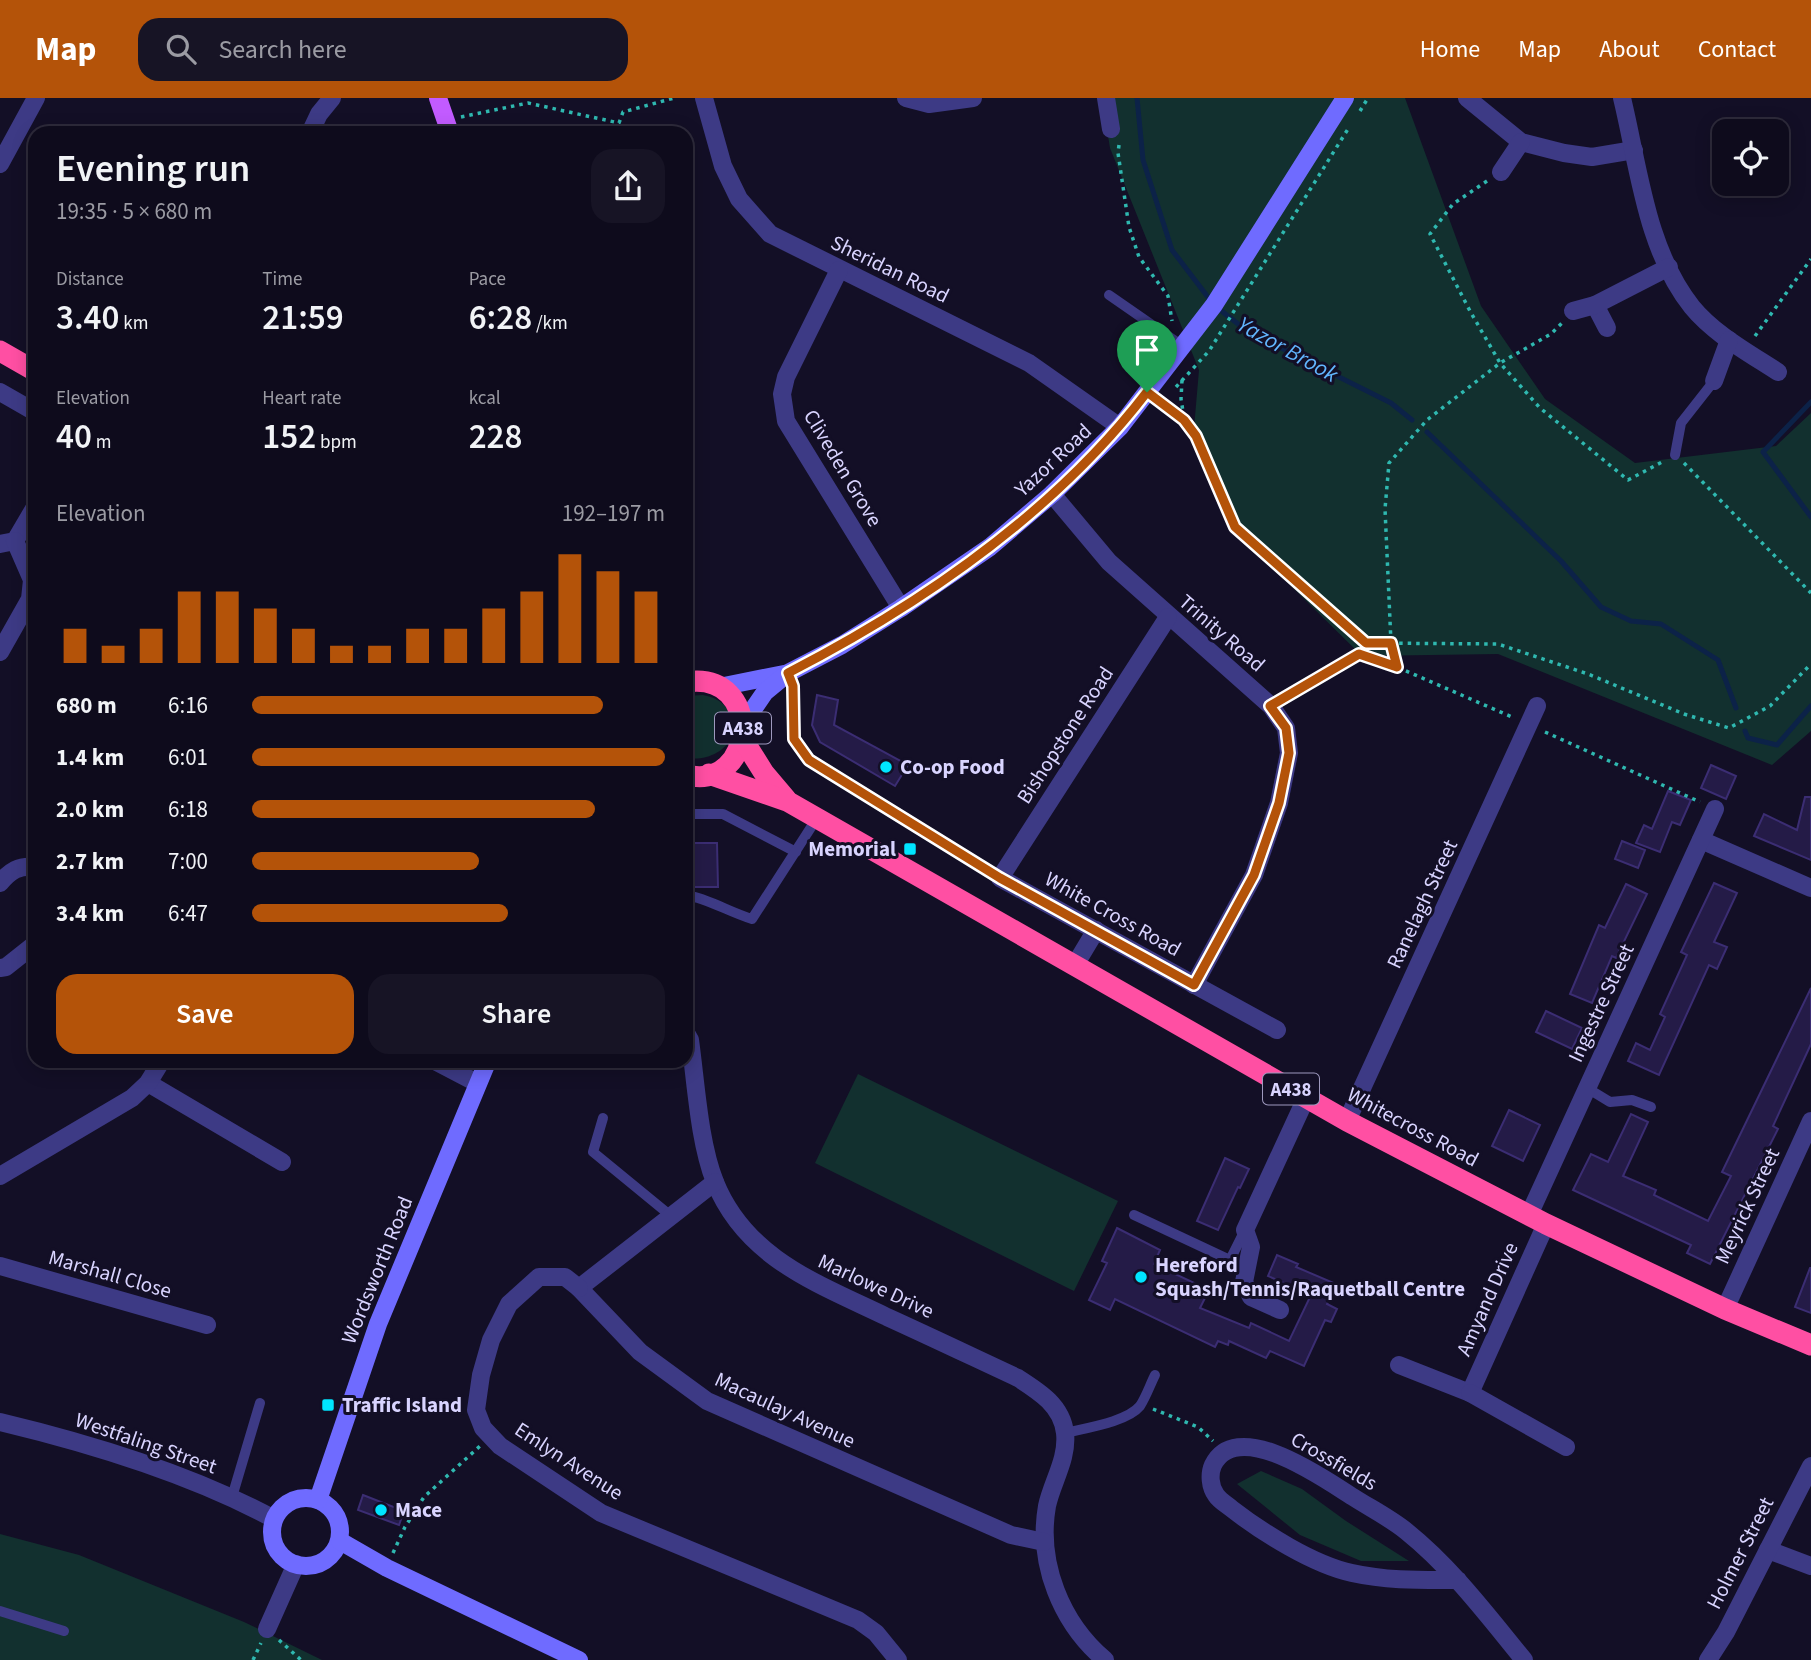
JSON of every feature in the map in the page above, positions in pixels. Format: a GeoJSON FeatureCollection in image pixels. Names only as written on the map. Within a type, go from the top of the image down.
{"type":"FeatureCollection","features":[{"type":"Feature","properties":{"kind":"highway"},"geometry":{"type":"LineString","coordinates":[[0,351],[28,367]]}},
{"type":"Feature","properties":{"kind":"highway","name":"A438"},"geometry":{"type":"LineString","coordinates":[[693,681],[719,687],[736,702],[743,731],[730,761],[709,774],[693,775]]}},
{"type":"Feature","properties":{"kind":"highway","name":"Whitecross Road"},"geometry":{"type":"LineString","coordinates":[[743,731],[764,773],[788,801]]}},
{"type":"Feature","properties":{"kind":"highway","name":"Whitecross Road"},"geometry":{"type":"LineString","coordinates":[[709,774],[788,801],[1347,1121],[1537,1220],[1725,1309],[1811,1345]]}},
{"type":"Feature","properties":{"kind":"main road"},"geometry":{"type":"LineString","coordinates":[[438,98],[448,126]]}},
{"type":"Feature","properties":{"kind":"street"},"geometry":{"type":"LineString","coordinates":[[0,164],[36,98]]}},
{"type":"Feature","properties":{"kind":"street"},"geometry":{"type":"LineString","coordinates":[[313,126],[332,98]]}},
{"type":"Feature","properties":{"kind":"street","name":"Sheridan Road"},"geometry":{"type":"LineString","coordinates":[[704,98],[723,166],[739,199],[770,234],[1029,363],[1120,427]]}},
{"type":"Feature","properties":{"kind":"street"},"geometry":{"type":"LineString","coordinates":[[906,98],[929,104],[973,98]]}},
{"type":"Feature","properties":{"kind":"street"},"geometry":{"type":"LineString","coordinates":[[1106,98],[1115,135]]}},
{"type":"Feature","properties":{"kind":"street","name":"Yazor Road"},"geometry":{"type":"LineString","coordinates":[[743,731],[765,692],[788,673],[842,645],[990,547],[1052,494],[1154,397],[1179,342],[1214,305],[1345,98]]}},
{"type":"Feature","properties":{"kind":"street"},"geometry":{"type":"LineString","coordinates":[[1467,98],[1521,142],[1592,157],[1634,150]]}},
{"type":"Feature","properties":{"kind":"street"},"geometry":{"type":"LineString","coordinates":[[1622,98],[1651,225],[1669,267],[1693,307],[1737,345],[1778,372]]}},
{"type":"Feature","properties":{"kind":"street"},"geometry":{"type":"LineString","coordinates":[[1501,172],[1521,142]]}},
{"type":"Feature","properties":{"kind":"street"},"geometry":{"type":"LineString","coordinates":[[1573,312],[1595,305],[1669,267]]}},
{"type":"Feature","properties":{"kind":"street","name":"Cliveden Grove"},"geometry":{"type":"LineString","coordinates":[[839,270],[786,377],[782,394],[786,421],[901,608]]}},
{"type":"Feature","properties":{"kind":"street"},"geometry":{"type":"LineString","coordinates":[[1595,305],[1607,328]]}},
{"type":"Feature","properties":{"kind":"street"},"geometry":{"type":"LineString","coordinates":[[1714,381],[1737,345]]}},
{"type":"Feature","properties":{"kind":"street"},"geometry":{"type":"LineString","coordinates":[[0,392],[28,408]]}},
{"type":"Feature","properties":{"kind":"street","name":"Trinity Road"},"geometry":{"type":"LineString","coordinates":[[1052,494],[1109,562],[1270,706],[1286,728],[1289,753],[1279,803],[1254,875],[1194,985]]}},
{"type":"Feature","properties":{"kind":"street"},"geometry":{"type":"LineString","coordinates":[[28,516],[8,543],[28,573]]}},
{"type":"Feature","properties":{"kind":"street"},"geometry":{"type":"LineString","coordinates":[[0,652],[28,603]]}},
{"type":"Feature","properties":{"kind":"street","name":"Bishopstone Road"},"geometry":{"type":"LineString","coordinates":[[1000,878],[1168,617]]}},
{"type":"Feature","properties":{"kind":"street","name":"Yazor Road"},"geometry":{"type":"LineString","coordinates":[[719,687],[788,673]]}},
{"type":"Feature","properties":{"kind":"street","name":"Ranelagh Street"},"geometry":{"type":"LineString","coordinates":[[1347,1121],[1537,706]]}},
{"type":"Feature","properties":{"kind":"street","name":"Ingestre Street"},"geometry":{"type":"LineString","coordinates":[[1537,1220],[1587,1088],[1715,809]]}},
{"type":"Feature","properties":{"kind":"street"},"geometry":{"type":"LineString","coordinates":[[1701,840],[1811,888]]}},
{"type":"Feature","properties":{"kind":"street"},"geometry":{"type":"LineString","coordinates":[[0,883],[11,870],[28,866]]}},
{"type":"Feature","properties":{"kind":"street","name":"White Cross Road"},"geometry":{"type":"LineString","coordinates":[[1000,878],[1277,1030]]}},
{"type":"Feature","properties":{"kind":"street"},"geometry":{"type":"LineString","coordinates":[[1075,965],[1096,930]]}},
{"type":"Feature","properties":{"kind":"street"},"geometry":{"type":"LineString","coordinates":[[0,968],[6,967],[28,950]]}},
{"type":"Feature","properties":{"kind":"street","name":"Marlowe Drive"},"geometry":{"type":"LineString","coordinates":[[693,1060],[705,1142],[715,1182],[734,1217],[758,1244],[795,1273],[1018,1378],[1040,1392],[1055,1407],[1065,1433]]}},
{"type":"Feature","properties":{"kind":"street"},"geometry":{"type":"LineString","coordinates":[[0,1176],[132,1098],[148,1083],[157,1068]]}},
{"type":"Feature","properties":{"kind":"street"},"geometry":{"type":"LineString","coordinates":[[448,1068],[477,1083]]}},
{"type":"Feature","properties":{"kind":"street","name":"Wordsworth Road"},"geometry":{"type":"LineString","coordinates":[[318,1500],[378,1324],[484,1068]]}},
{"type":"Feature","properties":{"kind":"street"},"geometry":{"type":"LineString","coordinates":[[148,1083],[282,1163]]}},
{"type":"Feature","properties":{"kind":"street"},"geometry":{"type":"LineString","coordinates":[[1280,1310],[1251,1297],[1244,1282],[1251,1247],[1245,1230],[1306,1098]]}},
{"type":"Feature","properties":{"kind":"street","name":"Meyrick Street"},"geometry":{"type":"LineString","coordinates":[[1725,1309],[1811,1121]]}},
{"type":"Feature","properties":{"kind":"street"},"geometry":{"type":"LineString","coordinates":[[579,1288],[715,1182]]}},
{"type":"Feature","properties":{"kind":"street","name":"Amyand Drive"},"geometry":{"type":"LineString","coordinates":[[1470,1393],[1537,1220]]}},
{"type":"Feature","properties":{"kind":"street","name":"Marshall Close"},"geometry":{"type":"LineString","coordinates":[[0,1266],[207,1325]]}},
{"type":"Feature","properties":{"kind":"street","name":"Emlyn Avenue"},"geometry":{"type":"LineString","coordinates":[[579,1288],[565,1278],[539,1277],[509,1304],[491,1340],[481,1375],[476,1410],[483,1428],[500,1446],[601,1513],[858,1620],[876,1633],[898,1660]]}},
{"type":"Feature","properties":{"kind":"street","name":"Macaulay Avenue"},"geometry":{"type":"LineString","coordinates":[[579,1288],[640,1352],[707,1401],[1011,1535],[1044,1542]]}},
{"type":"Feature","properties":{"kind":"street"},"geometry":{"type":"LineString","coordinates":[[1399,1365],[1470,1393],[1566,1447]]}},
{"type":"Feature","properties":{"kind":"street","name":"Westfaling Street"},"geometry":{"type":"LineString","coordinates":[[0,1422],[128,1459],[232,1497],[274,1519]]}},
{"type":"Feature","properties":{"kind":"street"},"geometry":{"type":"LineString","coordinates":[[1065,1433],[1063,1458],[1047,1505],[1044,1542],[1057,1595],[1079,1633],[1104,1660]]}},
{"type":"Feature","properties":{"kind":"street","name":"Crossfields"},"geometry":{"type":"LineString","coordinates":[[1226,1452],[1240,1447],[1272,1451],[1303,1465],[1406,1530],[1458,1580],[1524,1660]]}},
{"type":"Feature","properties":{"kind":"street"},"geometry":{"type":"LineString","coordinates":[[1226,1452],[1213,1464],[1210,1480],[1216,1495],[1252,1525],[1301,1553],[1349,1573],[1395,1580],[1458,1580]]}},
{"type":"Feature","properties":{"kind":"street","name":"Holmer Street"},"geometry":{"type":"LineString","coordinates":[[1708,1660],[1726,1632],[1811,1466]]}},
{"type":"Feature","properties":{"kind":"street"},"geometry":{"type":"LineString","coordinates":[[302,1498],[318,1500],[330,1507],[337,1516],[341,1528],[340,1541],[326,1560],[315,1565],[296,1564],[280,1555],[276,1548],[272,1537],[274,1519],[290,1502],[302,1498]]}},
{"type":"Feature","properties":{"kind":"street"},"geometry":{"type":"LineString","coordinates":[[340,1541],[387,1568],[579,1660]]}},
{"type":"Feature","properties":{"kind":"street"},"geometry":{"type":"LineString","coordinates":[[1768,1550],[1811,1566]]}},
{"type":"Feature","properties":{"kind":"street"},"geometry":{"type":"LineString","coordinates":[[267,1629],[296,1564]]}},
{"type":"Feature","properties":{"kind":"lane"},"geometry":{"type":"LineString","coordinates":[[1109,295],[1179,342]]}},
{"type":"Feature","properties":{"kind":"lane"},"geometry":{"type":"LineString","coordinates":[[1675,455],[1681,423],[1714,381]]}},
{"type":"Feature","properties":{"kind":"lane"},"geometry":{"type":"LineString","coordinates":[[788,673],[793,686],[794,739],[809,760],[1000,878]]}},
{"type":"Feature","properties":{"kind":"lane"},"geometry":{"type":"LineString","coordinates":[[693,814],[723,814],[796,852]]}},
{"type":"Feature","properties":{"kind":"lane"},"geometry":{"type":"LineString","coordinates":[[693,896],[752,919],[817,818]]}},
{"type":"Feature","properties":{"kind":"lane"},"geometry":{"type":"LineString","coordinates":[[1587,1088],[1610,1102],[1632,1100],[1651,1107]]}},
{"type":"Feature","properties":{"kind":"lane"},"geometry":{"type":"LineString","coordinates":[[603,1118],[593,1152],[671,1216]]}},
{"type":"Feature","properties":{"kind":"lane"},"geometry":{"type":"LineString","coordinates":[[1134,1215],[1230,1260],[1245,1230]]}},
{"type":"Feature","properties":{"kind":"lane"},"geometry":{"type":"LineString","coordinates":[[1065,1433],[1109,1422],[1133,1412],[1141,1405],[1155,1375]]}},
{"type":"Feature","properties":{"kind":"lane"},"geometry":{"type":"LineString","coordinates":[[232,1497],[260,1403]]}},
{"type":"Feature","properties":{"kind":"lane"},"geometry":{"type":"LineString","coordinates":[[0,1611],[64,1631]]}},
{"type":"Feature","properties":{"kind":"path"},"geometry":{"type":"LineString","coordinates":[[451,126],[528,103],[619,123],[623,112],[674,98]]}},
{"type":"Feature","properties":{"kind":"path"},"geometry":{"type":"LineString","coordinates":[[1368,98],[1209,351],[1182,380],[1154,397],[1184,420],[1196,436],[1235,527],[1366,643],[1498,645],[1520,650],[1588,674],[1684,714],[1729,728],[1770,706],[1811,663]]}},
{"type":"Feature","properties":{"kind":"path"},"geometry":{"type":"LineString","coordinates":[[1115,135],[1129,227],[1139,257],[1168,296],[1179,342]]}},
{"type":"Feature","properties":{"kind":"path"},"geometry":{"type":"LineString","coordinates":[[1501,172],[1453,204],[1430,234],[1500,363],[1540,408],[1628,480],[1675,455],[1713,490],[1811,593]]}},
{"type":"Feature","properties":{"kind":"path"},"geometry":{"type":"LineString","coordinates":[[1737,345],[1811,259]]}},
{"type":"Feature","properties":{"kind":"path"},"geometry":{"type":"LineString","coordinates":[[1397,667],[1391,643],[1385,509],[1389,463],[1427,420],[1500,363],[1551,334],[1573,312]]}},
{"type":"Feature","properties":{"kind":"path"},"geometry":{"type":"LineString","coordinates":[[1182,380],[1184,420]]}},
{"type":"Feature","properties":{"kind":"path"},"geometry":{"type":"LineString","coordinates":[[1270,706],[1359,654],[1397,667],[1715,809]]}},
{"type":"Feature","properties":{"kind":"path"},"geometry":{"type":"LineString","coordinates":[[1141,1405],[1198,1427],[1226,1452]]}},
{"type":"Feature","properties":{"kind":"path"},"geometry":{"type":"LineString","coordinates":[[387,1568],[405,1527],[425,1497],[491,1436]]}},
{"type":"Feature","properties":{"kind":"path"},"geometry":{"type":"LineString","coordinates":[[267,1629],[301,1660]]}},
{"type":"Feature","properties":{"kind":"green space"},"geometry":{"type":"Polygon","coordinates":[[[1102,98],[1405,98],[1481,306],[1545,399],[1635,463],[1776,446],[1811,413],[1811,731],[1772,765],[1498,654],[1362,656],[1235,535],[1193,440],[1199,370],[1110,148],[1102,98]]]}},
{"type":"Feature","properties":{"kind":"green space"},"geometry":{"type":"Polygon","coordinates":[[[703,695],[717,700],[729,710],[733,720],[734,731],[723,749],[700,758],[693,758],[693,696],[703,695]]]}},
{"type":"Feature","properties":{"kind":"green space"},"geometry":{"type":"Polygon","coordinates":[[[858,1074],[1118,1201],[1074,1291],[815,1163],[858,1074]]]}},
{"type":"Feature","properties":{"kind":"green space"},"geometry":{"type":"Polygon","coordinates":[[[1261,1471],[1302,1489],[1409,1561],[1361,1561],[1300,1535],[1237,1484],[1261,1471]]]}},
{"type":"Feature","properties":{"kind":"green space"},"geometry":{"type":"Polygon","coordinates":[[[0,1534],[79,1555],[244,1622],[322,1660],[0,1660],[0,1534]]]}},
{"type":"Feature","properties":{"kind":"building"},"geometry":{"type":"Polygon","coordinates":[[[817,695],[838,700],[834,725],[908,765],[895,786],[820,742],[812,725],[817,695]]]}},
{"type":"Feature","properties":{"kind":"building"},"geometry":{"type":"Polygon","coordinates":[[[1711,765],[1736,776],[1726,799],[1701,788],[1711,765]]]}},
{"type":"Feature","properties":{"kind":"building"},"geometry":{"type":"Polygon","coordinates":[[[1668,791],[1691,800],[1680,825],[1672,822],[1660,852],[1636,843],[1644,825],[1652,829],[1668,791]]]}},
{"type":"Feature","properties":{"kind":"building"},"geometry":{"type":"Polygon","coordinates":[[[1805,797],[1811,797],[1811,860],[1754,836],[1764,814],[1797,830],[1805,797]]]}},
{"type":"Feature","properties":{"kind":"building"},"geometry":{"type":"Polygon","coordinates":[[[1622,841],[1645,850],[1638,868],[1615,859],[1622,841]]]}},
{"type":"Feature","properties":{"kind":"building"},"geometry":{"type":"Polygon","coordinates":[[[693,843],[717,843],[718,887],[693,887],[693,843]]]}},
{"type":"Feature","properties":{"kind":"building"},"geometry":{"type":"Polygon","coordinates":[[[1714,883],[1737,893],[1714,942],[1727,947],[1717,969],[1709,965],[1659,1075],[1628,1061],[1636,1043],[1650,1050],[1665,1017],[1660,1014],[1687,955],[1681,952],[1714,883]]]}},
{"type":"Feature","properties":{"kind":"building"},"geometry":{"type":"Polygon","coordinates":[[[1626,884],[1647,894],[1616,958],[1612,956],[1592,1003],[1570,994],[1599,925],[1605,928],[1626,884]]]}},
{"type":"Feature","properties":{"kind":"building"},"geometry":{"type":"Polygon","coordinates":[[[1811,988],[1811,1044],[1773,1126],[1778,1129],[1710,1264],[1687,1253],[1691,1245],[1573,1190],[1591,1154],[1608,1162],[1631,1114],[1648,1122],[1623,1176],[1656,1190],[1654,1195],[1708,1221],[1731,1176],[1722,1172],[1811,988]]]}},
{"type":"Feature","properties":{"kind":"building"},"geometry":{"type":"Polygon","coordinates":[[[1546,1011],[1582,1028],[1572,1049],[1536,1032],[1546,1011]]]}},
{"type":"Feature","properties":{"kind":"building"},"geometry":{"type":"Polygon","coordinates":[[[1509,1110],[1540,1125],[1523,1161],[1492,1146],[1509,1110]]]}},
{"type":"Feature","properties":{"kind":"building"},"geometry":{"type":"Polygon","coordinates":[[[1225,1158],[1249,1169],[1218,1230],[1197,1221],[1225,1158]]]}},
{"type":"Feature","properties":{"kind":"building"},"geometry":{"type":"Polygon","coordinates":[[[1117,1228],[1160,1250],[1154,1264],[1209,1290],[1200,1308],[1249,1328],[1251,1323],[1289,1341],[1311,1295],[1268,1276],[1277,1255],[1298,1264],[1296,1267],[1336,1284],[1327,1304],[1337,1309],[1331,1322],[1325,1320],[1304,1366],[1270,1351],[1266,1358],[1229,1341],[1228,1345],[1218,1341],[1215,1347],[1115,1299],[1110,1310],[1089,1300],[1107,1263],[1102,1261],[1117,1228]]]}},
{"type":"Feature","properties":{"kind":"building"},"geometry":{"type":"Polygon","coordinates":[[[1811,1268],[1811,1313],[1795,1307],[1811,1268]]]}},
{"type":"Feature","properties":{"kind":"building","name":"Mace"},"geometry":{"type":"Polygon","coordinates":[[[363,1495],[404,1511],[399,1525],[358,1510],[363,1495]]]}},
{"type":"Feature","properties":{"kind":"waterway","name":"Yazor Brook"},"geometry":{"type":"LineString","coordinates":[[1137,98],[1143,160],[1172,250],[1214,305],[1247,331],[1391,403],[1412,420]]}},
{"type":"Feature","properties":{"kind":"waterway"},"geometry":{"type":"LineString","coordinates":[[1811,402],[1763,452],[1811,517]]}},
{"type":"Feature","properties":{"kind":"waterway","name":"Yazor Brook"},"geometry":{"type":"LineString","coordinates":[[1427,432],[1561,561],[1601,607],[1631,621],[1661,624],[1718,660],[1736,708]]}},
{"type":"Feature","properties":{"kind":"waterway","name":"Yazor Brook"},"geometry":{"type":"LineString","coordinates":[[1745,731],[1748,738],[1777,745],[1811,706]]}},
{"type":"Feature","properties":{"kind":"place","name":"Co-op Food"},"geometry":{"type":"Point","coordinates":[886,767]}},
{"type":"Feature","properties":{"kind":"place","name":"Memorial"},"geometry":{"type":"Point","coordinates":[910,849]}},
{"type":"Feature","properties":{"kind":"place","name":"Hereford Squash/Tennis/Raquetball Centre"},"geometry":{"type":"Point","coordinates":[1141,1277]}},
{"type":"Feature","properties":{"kind":"place","name":"Traffic Island"},"geometry":{"type":"Point","coordinates":[328,1405]}},
{"type":"Feature","properties":{"kind":"place","name":"Mace"},"geometry":{"type":"Point","coordinates":[381,1510]}},
{"type":"Feature","properties":{"kind":"route"},"geometry":{"type":"LineString","coordinates":[[1147,392],[1184,420],[1196,436],[1235,527],[1366,643],[1391,643],[1397,667],[1359,654],[1270,706],[1286,728],[1289,753],[1279,803],[1254,875],[1194,985],[1000,878],[809,760],[794,739],[793,686],[788,673],[842,645],[990,547],[1088,461],[1120,427],[1147,392]]}}]}
